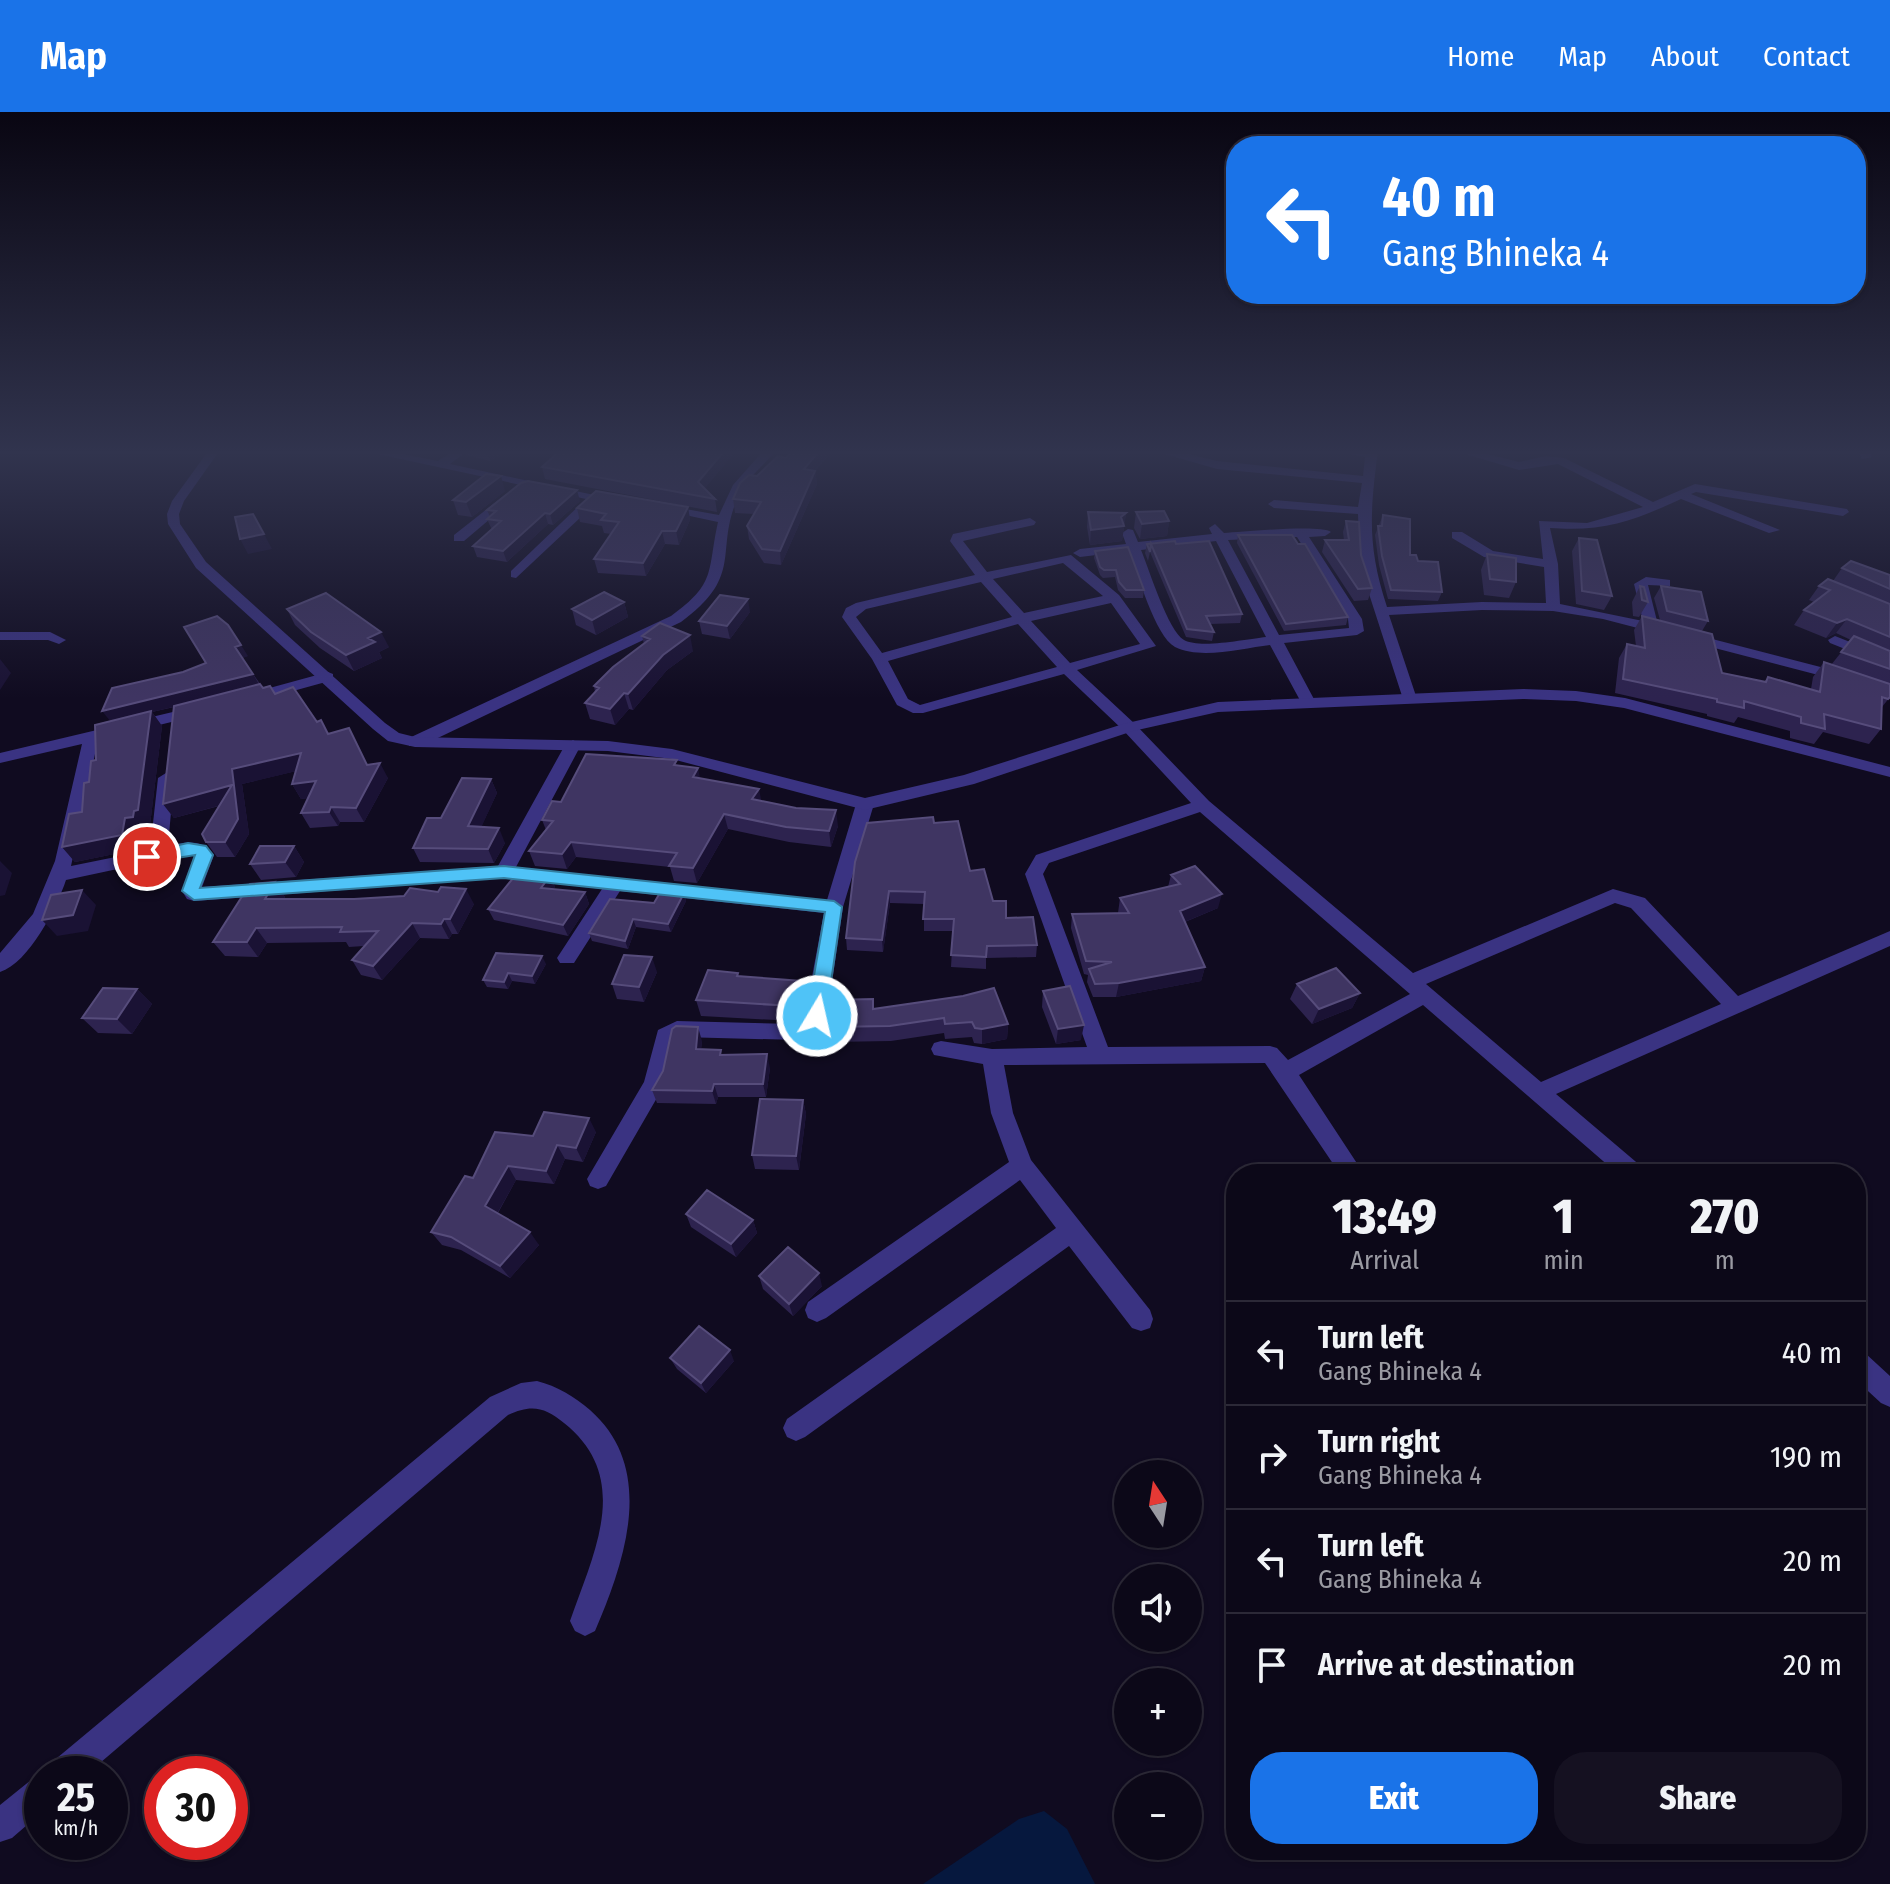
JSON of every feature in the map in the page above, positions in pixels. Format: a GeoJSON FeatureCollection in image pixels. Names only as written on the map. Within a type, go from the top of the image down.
{"type":"FeatureCollection","features":[{"type":"Feature","properties":{"kind":"street"},"geometry":{"type":"LineString","coordinates":[[180,533],[201,565],[379,726],[394,737],[415,742],[573,745],[672,754],[865,804],[985,776],[1129,727],[1218,707],[1408,696],[1523,694],[1613,701],[1890,772]]}},
{"type":"Feature","properties":{"kind":"street"},"geometry":{"type":"LineString","coordinates":[[459,538],[465,533]]}},
{"type":"Feature","properties":{"kind":"street"},"geometry":{"type":"LineString","coordinates":[[516,574],[558,533]]}},
{"type":"Feature","properties":{"kind":"street"},"geometry":{"type":"LineString","coordinates":[[415,742],[700,605],[714,587],[724,533]]}},
{"type":"Feature","properties":{"kind":"street"},"geometry":{"type":"LineString","coordinates":[[983,533],[956,539],[982,575],[1066,668],[1129,727],[1203,805],[1622,1164]]}},
{"type":"Feature","properties":{"kind":"street"},"geometry":{"type":"LineString","coordinates":[[1080,553],[1129,539],[1198,533]]}},
{"type":"Feature","properties":{"kind":"street"},"geometry":{"type":"LineString","coordinates":[[1218,533],[1307,701]]}},
{"type":"Feature","properties":{"kind":"street"},"geometry":{"type":"LineString","coordinates":[[1129,539],[1168,632],[1180,644],[1200,648],[1352,634],[1359,627],[1300,533]]}},
{"type":"Feature","properties":{"kind":"street"},"geometry":{"type":"LineString","coordinates":[[1365,533],[1367,566],[1408,696]]}},
{"type":"Feature","properties":{"kind":"street"},"geometry":{"type":"LineString","coordinates":[[1545,533],[1551,564],[1553,607]]}},
{"type":"Feature","properties":{"kind":"street"},"geometry":{"type":"LineString","coordinates":[[1457,535],[1489,554],[1551,564]]}},
{"type":"Feature","properties":{"kind":"street"},"geometry":{"type":"LineString","coordinates":[[1068,558],[1114,598],[1149,646],[918,710],[902,702],[879,659],[849,617],[851,611],[861,606],[982,575],[1068,558]]}},
{"type":"Feature","properties":{"kind":"street"},"geometry":{"type":"LineString","coordinates":[[1652,629],[1642,582],[1665,583]]}},
{"type":"Feature","properties":{"kind":"street"},"geometry":{"type":"LineString","coordinates":[[879,659],[1023,618],[1114,598]]}},
{"type":"Feature","properties":{"kind":"street"},"geometry":{"type":"LineString","coordinates":[[1383,611],[1482,606],[1553,607],[1604,615],[1831,674],[1890,694]]}},
{"type":"Feature","properties":{"kind":"street"},"geometry":{"type":"LineString","coordinates":[[0,636],[50,636],[59,640]]}},
{"type":"Feature","properties":{"kind":"street"},"geometry":{"type":"LineString","coordinates":[[1835,640],[1890,663]]}},
{"type":"Feature","properties":{"kind":"street"},"geometry":{"type":"LineString","coordinates":[[0,758],[91,737],[172,725],[222,704],[328,677]]}},
{"type":"Feature","properties":{"kind":"street"},"geometry":{"type":"LineString","coordinates":[[0,965],[20,949],[51,903],[61,875],[91,737]]}},
{"type":"Feature","properties":{"kind":"street"},"geometry":{"type":"LineString","coordinates":[[504,872],[573,745]]}},
{"type":"Feature","properties":{"kind":"street"},"geometry":{"type":"LineString","coordinates":[[158,854],[168,763]]}},
{"type":"Feature","properties":{"kind":"street"},"geometry":{"type":"LineString","coordinates":[[598,1179],[654,1084],[665,1036],[670,1032],[677,1029],[798,1032],[811,1025],[817,1016],[834,907],[865,804]]}},
{"type":"Feature","properties":{"kind":"street"},"geometry":{"type":"LineString","coordinates":[[1101,1057],[1034,874],[1042,859],[1203,805]]}},
{"type":"Feature","properties":{"kind":"street"},"geometry":{"type":"LineString","coordinates":[[61,875],[188,848],[200,850],[205,855],[191,891],[194,894],[504,872],[834,907]]}},
{"type":"Feature","properties":{"kind":"street"},"geometry":{"type":"LineString","coordinates":[[567,958],[614,885]]}},
{"type":"Feature","properties":{"kind":"street"},"geometry":{"type":"LineString","coordinates":[[1285,1072],[1418,989],[1613,896],[1638,903],[1736,1007]]}},
{"type":"Feature","properties":{"kind":"street"},"geometry":{"type":"LineString","coordinates":[[1537,1093],[1887,943]]}},
{"type":"Feature","properties":{"kind":"street"},"geometry":{"type":"LineString","coordinates":[[941,1049],[992,1057],[1270,1054],[1346,1164]]}},
{"type":"Feature","properties":{"kind":"street"},"geometry":{"type":"LineString","coordinates":[[992,1057],[1002,1113],[1022,1166],[1141,1319]]}},
{"type":"Feature","properties":{"kind":"street"},"geometry":{"type":"LineString","coordinates":[[817,1310],[1022,1166]]}},
{"type":"Feature","properties":{"kind":"street"},"geometry":{"type":"LineString","coordinates":[[796,1428],[1072,1230]]}},
{"type":"Feature","properties":{"kind":"street"},"geometry":{"type":"LineString","coordinates":[[1866,1371],[1890,1394]]}},
{"type":"Feature","properties":{"kind":"street"},"geometry":{"type":"LineString","coordinates":[[83,1756],[499,1406],[521,1395],[544,1393],[580,1418],[603,1442],[615,1467],[619,1494],[616,1521],[585,1621]]}},
{"type":"Feature","properties":{"kind":"street"},"geometry":{"type":"LineString","coordinates":[[0,1826],[24,1806]]}},
{"type":"Feature","properties":{"kind":"water"},"geometry":{"type":"Polygon","coordinates":[[[1044,1811],[1067,1829],[1095,1884],[923,1884],[1019,1819],[1044,1811]]]}},
{"type":"Feature","properties":{"kind":"building"},"geometry":{"type":"Polygon","coordinates":[[[239,533],[264,534],[240,539],[239,533]]]}},
{"type":"Feature","properties":{"kind":"building"},"geometry":{"type":"Polygon","coordinates":[[[488,533],[523,533],[503,551],[473,546],[488,533]]]}},
{"type":"Feature","properties":{"kind":"building"},"geometry":{"type":"Polygon","coordinates":[[[612,533],[661,533],[643,563],[594,559],[612,533]]]}},
{"type":"Feature","properties":{"kind":"building"},"geometry":{"type":"Polygon","coordinates":[[[751,533],[788,533],[780,551],[762,549],[751,533]]]}},
{"type":"Feature","properties":{"kind":"building"},"geometry":{"type":"Polygon","coordinates":[[[1348,533],[1360,533],[1361,555],[1372,588],[1358,589],[1325,540],[1349,540],[1348,533]]]}},
{"type":"Feature","properties":{"kind":"building"},"geometry":{"type":"Polygon","coordinates":[[[1379,533],[1410,533],[1410,555],[1416,555],[1418,561],[1438,562],[1442,592],[1391,590],[1379,533]]]}},
{"type":"Feature","properties":{"kind":"building"},"geometry":{"type":"Polygon","coordinates":[[[1238,535],[1292,535],[1298,544],[1305,544],[1348,617],[1286,624],[1238,535]]]}},
{"type":"Feature","properties":{"kind":"building"},"geometry":{"type":"Polygon","coordinates":[[[1579,538],[1597,540],[1612,596],[1582,591],[1579,538]]]}},
{"type":"Feature","properties":{"kind":"building"},"geometry":{"type":"Polygon","coordinates":[[[1175,541],[1176,544],[1209,541],[1242,614],[1206,616],[1214,632],[1187,629],[1151,544],[1150,552],[1147,544],[1175,541]]]}},
{"type":"Feature","properties":{"kind":"building"},"geometry":{"type":"Polygon","coordinates":[[[1128,547],[1144,590],[1126,590],[1119,582],[1116,570],[1100,567],[1095,551],[1128,547]]]}},
{"type":"Feature","properties":{"kind":"building"},"geometry":{"type":"Polygon","coordinates":[[[1487,554],[1516,558],[1516,582],[1490,579],[1487,554]]]}},
{"type":"Feature","properties":{"kind":"building"},"geometry":{"type":"Polygon","coordinates":[[[1851,561],[1890,575],[1890,589],[1842,568],[1851,561]]]}},
{"type":"Feature","properties":{"kind":"building"},"geometry":{"type":"Polygon","coordinates":[[[1828,579],[1890,604],[1890,637],[1847,619],[1837,623],[1804,610],[1830,590],[1819,586],[1828,579]]]}},
{"type":"Feature","properties":{"kind":"building"},"geometry":{"type":"Polygon","coordinates":[[[1640,586],[1644,587],[1648,602],[1642,600],[1640,586]]]}},
{"type":"Feature","properties":{"kind":"building"},"geometry":{"type":"Polygon","coordinates":[[[1661,586],[1701,592],[1708,621],[1667,611],[1661,586]]]}},
{"type":"Feature","properties":{"kind":"building"},"geometry":{"type":"Polygon","coordinates":[[[604,592],[624,602],[592,620],[572,609],[604,592]]]}},
{"type":"Feature","properties":{"kind":"building"},"geometry":{"type":"Polygon","coordinates":[[[326,593],[381,632],[368,638],[375,642],[346,655],[311,632],[287,609],[326,593]]]}},
{"type":"Feature","properties":{"kind":"building"},"geometry":{"type":"Polygon","coordinates":[[[720,595],[748,599],[727,626],[699,621],[720,595]]]}},
{"type":"Feature","properties":{"kind":"building"},"geometry":{"type":"Polygon","coordinates":[[[217,616],[228,625],[241,645],[235,647],[253,674],[102,711],[112,688],[183,672],[206,663],[184,627],[217,616]]]}},
{"type":"Feature","properties":{"kind":"building"},"geometry":{"type":"Polygon","coordinates":[[[1642,616],[1712,634],[1722,673],[1766,682],[1768,677],[1820,692],[1824,662],[1890,684],[1890,697],[1882,697],[1881,729],[1824,714],[1825,729],[1801,723],[1801,717],[1744,701],[1744,708],[1717,702],[1717,699],[1623,679],[1627,644],[1645,648],[1642,616]]]}},
{"type":"Feature","properties":{"kind":"building"},"geometry":{"type":"Polygon","coordinates":[[[660,623],[690,635],[663,655],[610,709],[585,703],[599,688],[594,686],[650,639],[642,636],[660,623]]]}},
{"type":"Feature","properties":{"kind":"building"},"geometry":{"type":"Polygon","coordinates":[[[1854,636],[1890,651],[1890,669],[1841,652],[1854,636]]]}},
{"type":"Feature","properties":{"kind":"building"},"geometry":{"type":"Polygon","coordinates":[[[260,684],[263,688],[270,686],[275,694],[293,687],[317,722],[321,720],[328,734],[349,728],[367,765],[380,763],[356,808],[331,807],[329,812],[301,813],[316,781],[292,784],[301,753],[232,769],[238,819],[225,842],[206,842],[202,834],[232,785],[163,804],[174,706],[260,684]]]}},
{"type":"Feature","properties":{"kind":"building"},"geometry":{"type":"Polygon","coordinates":[[[151,711],[138,810],[134,811],[133,817],[125,818],[122,835],[62,847],[69,814],[82,812],[84,783],[89,782],[91,761],[96,760],[95,725],[151,711]]]}},
{"type":"Feature","properties":{"kind":"building"},"geometry":{"type":"Polygon","coordinates":[[[586,754],[677,760],[674,765],[698,768],[693,777],[759,789],[752,799],[796,808],[836,810],[829,831],[786,827],[724,814],[693,868],[669,866],[677,853],[571,842],[562,854],[529,851],[553,821],[542,820],[552,801],[561,802],[586,754]]]}},
{"type":"Feature","properties":{"kind":"building"},"geometry":{"type":"Polygon","coordinates":[[[462,778],[491,779],[468,826],[499,828],[488,849],[413,848],[427,818],[441,818],[462,778]]]}},
{"type":"Feature","properties":{"kind":"building"},"geometry":{"type":"Polygon","coordinates":[[[933,817],[934,823],[958,821],[970,871],[984,869],[993,901],[1006,901],[1006,918],[1033,917],[1037,945],[987,946],[986,957],[951,955],[954,919],[923,919],[925,892],[889,891],[882,940],[846,938],[855,862],[867,823],[933,817]]]}},
{"type":"Feature","properties":{"kind":"building"},"geometry":{"type":"Polygon","coordinates":[[[260,846],[294,846],[285,862],[250,864],[260,846]]]}},
{"type":"Feature","properties":{"kind":"building"},"geometry":{"type":"Polygon","coordinates":[[[1195,866],[1222,894],[1180,911],[1205,967],[1119,983],[1095,984],[1089,969],[1112,962],[1086,961],[1072,914],[1129,913],[1120,898],[1180,884],[1171,875],[1195,866]]]}},
{"type":"Feature","properties":{"kind":"building"},"geometry":{"type":"Polygon","coordinates":[[[518,872],[550,876],[541,888],[585,892],[563,925],[488,909],[518,872]]]}},
{"type":"Feature","properties":{"kind":"building"},"geometry":{"type":"Polygon","coordinates":[[[275,882],[265,899],[354,899],[404,896],[410,888],[438,892],[441,887],[466,889],[450,919],[444,919],[441,924],[412,923],[373,966],[352,960],[378,931],[340,932],[342,927],[256,928],[247,942],[213,942],[250,884],[275,882]]]}},
{"type":"Feature","properties":{"kind":"building"},"geometry":{"type":"Polygon","coordinates":[[[82,890],[73,915],[42,920],[51,895],[82,890]]]}},
{"type":"Feature","properties":{"kind":"building"},"geometry":{"type":"Polygon","coordinates":[[[661,891],[684,893],[668,924],[633,919],[625,941],[589,933],[610,899],[654,903],[661,891]]]}},
{"type":"Feature","properties":{"kind":"building"},"geometry":{"type":"Polygon","coordinates":[[[496,953],[542,956],[532,976],[508,973],[504,982],[483,980],[496,953]]]}},
{"type":"Feature","properties":{"kind":"building"},"geometry":{"type":"Polygon","coordinates":[[[624,955],[652,957],[639,987],[612,984],[624,955]]]}},
{"type":"Feature","properties":{"kind":"building"},"geometry":{"type":"Polygon","coordinates":[[[1336,968],[1360,993],[1319,1009],[1297,984],[1336,968]]]}},
{"type":"Feature","properties":{"kind":"building"},"geometry":{"type":"Polygon","coordinates":[[[708,970],[738,973],[737,976],[802,981],[797,1003],[792,1006],[696,1000],[708,970]]]}},
{"type":"Feature","properties":{"kind":"building"},"geometry":{"type":"Polygon","coordinates":[[[1070,986],[1084,1025],[1058,1029],[1043,991],[1070,986]]]}},
{"type":"Feature","properties":{"kind":"building"},"geometry":{"type":"Polygon","coordinates":[[[103,988],[137,989],[117,1019],[82,1018],[103,988]]]}},
{"type":"Feature","properties":{"kind":"building"},"geometry":{"type":"Polygon","coordinates":[[[994,988],[1008,1024],[982,1029],[975,1028],[972,1022],[945,1024],[944,1018],[890,1026],[829,1027],[830,1000],[873,999],[873,1009],[963,996],[994,988]]]}},
{"type":"Feature","properties":{"kind":"building"},"geometry":{"type":"Polygon","coordinates":[[[676,1026],[698,1027],[696,1049],[721,1050],[720,1055],[767,1054],[763,1084],[714,1084],[712,1091],[652,1090],[663,1071],[672,1029],[676,1026]]]}},
{"type":"Feature","properties":{"kind":"building"},"geometry":{"type":"Polygon","coordinates":[[[760,1099],[803,1100],[796,1156],[752,1155],[760,1099]]]}},
{"type":"Feature","properties":{"kind":"building"},"geometry":{"type":"Polygon","coordinates":[[[544,1112],[589,1118],[576,1148],[557,1145],[546,1171],[508,1166],[485,1206],[530,1232],[500,1266],[451,1237],[431,1232],[465,1176],[473,1178],[495,1132],[533,1136],[544,1112]]]}},
{"type":"Feature","properties":{"kind":"building"},"geometry":{"type":"Polygon","coordinates":[[[707,1190],[753,1220],[731,1244],[686,1214],[707,1190]]]}},
{"type":"Feature","properties":{"kind":"building"},"geometry":{"type":"Polygon","coordinates":[[[788,1247],[819,1273],[789,1304],[759,1276],[788,1247]]]}},
{"type":"Feature","properties":{"kind":"building"},"geometry":{"type":"Polygon","coordinates":[[[699,1326],[730,1350],[701,1383],[670,1358],[699,1326]]]}},
{"type":"Feature","properties":{"kind":"route"},"geometry":{"type":"LineString","coordinates":[[147,857],[188,848],[200,850],[205,855],[191,891],[201,895],[504,872],[834,907],[817,1016]]}}]}
